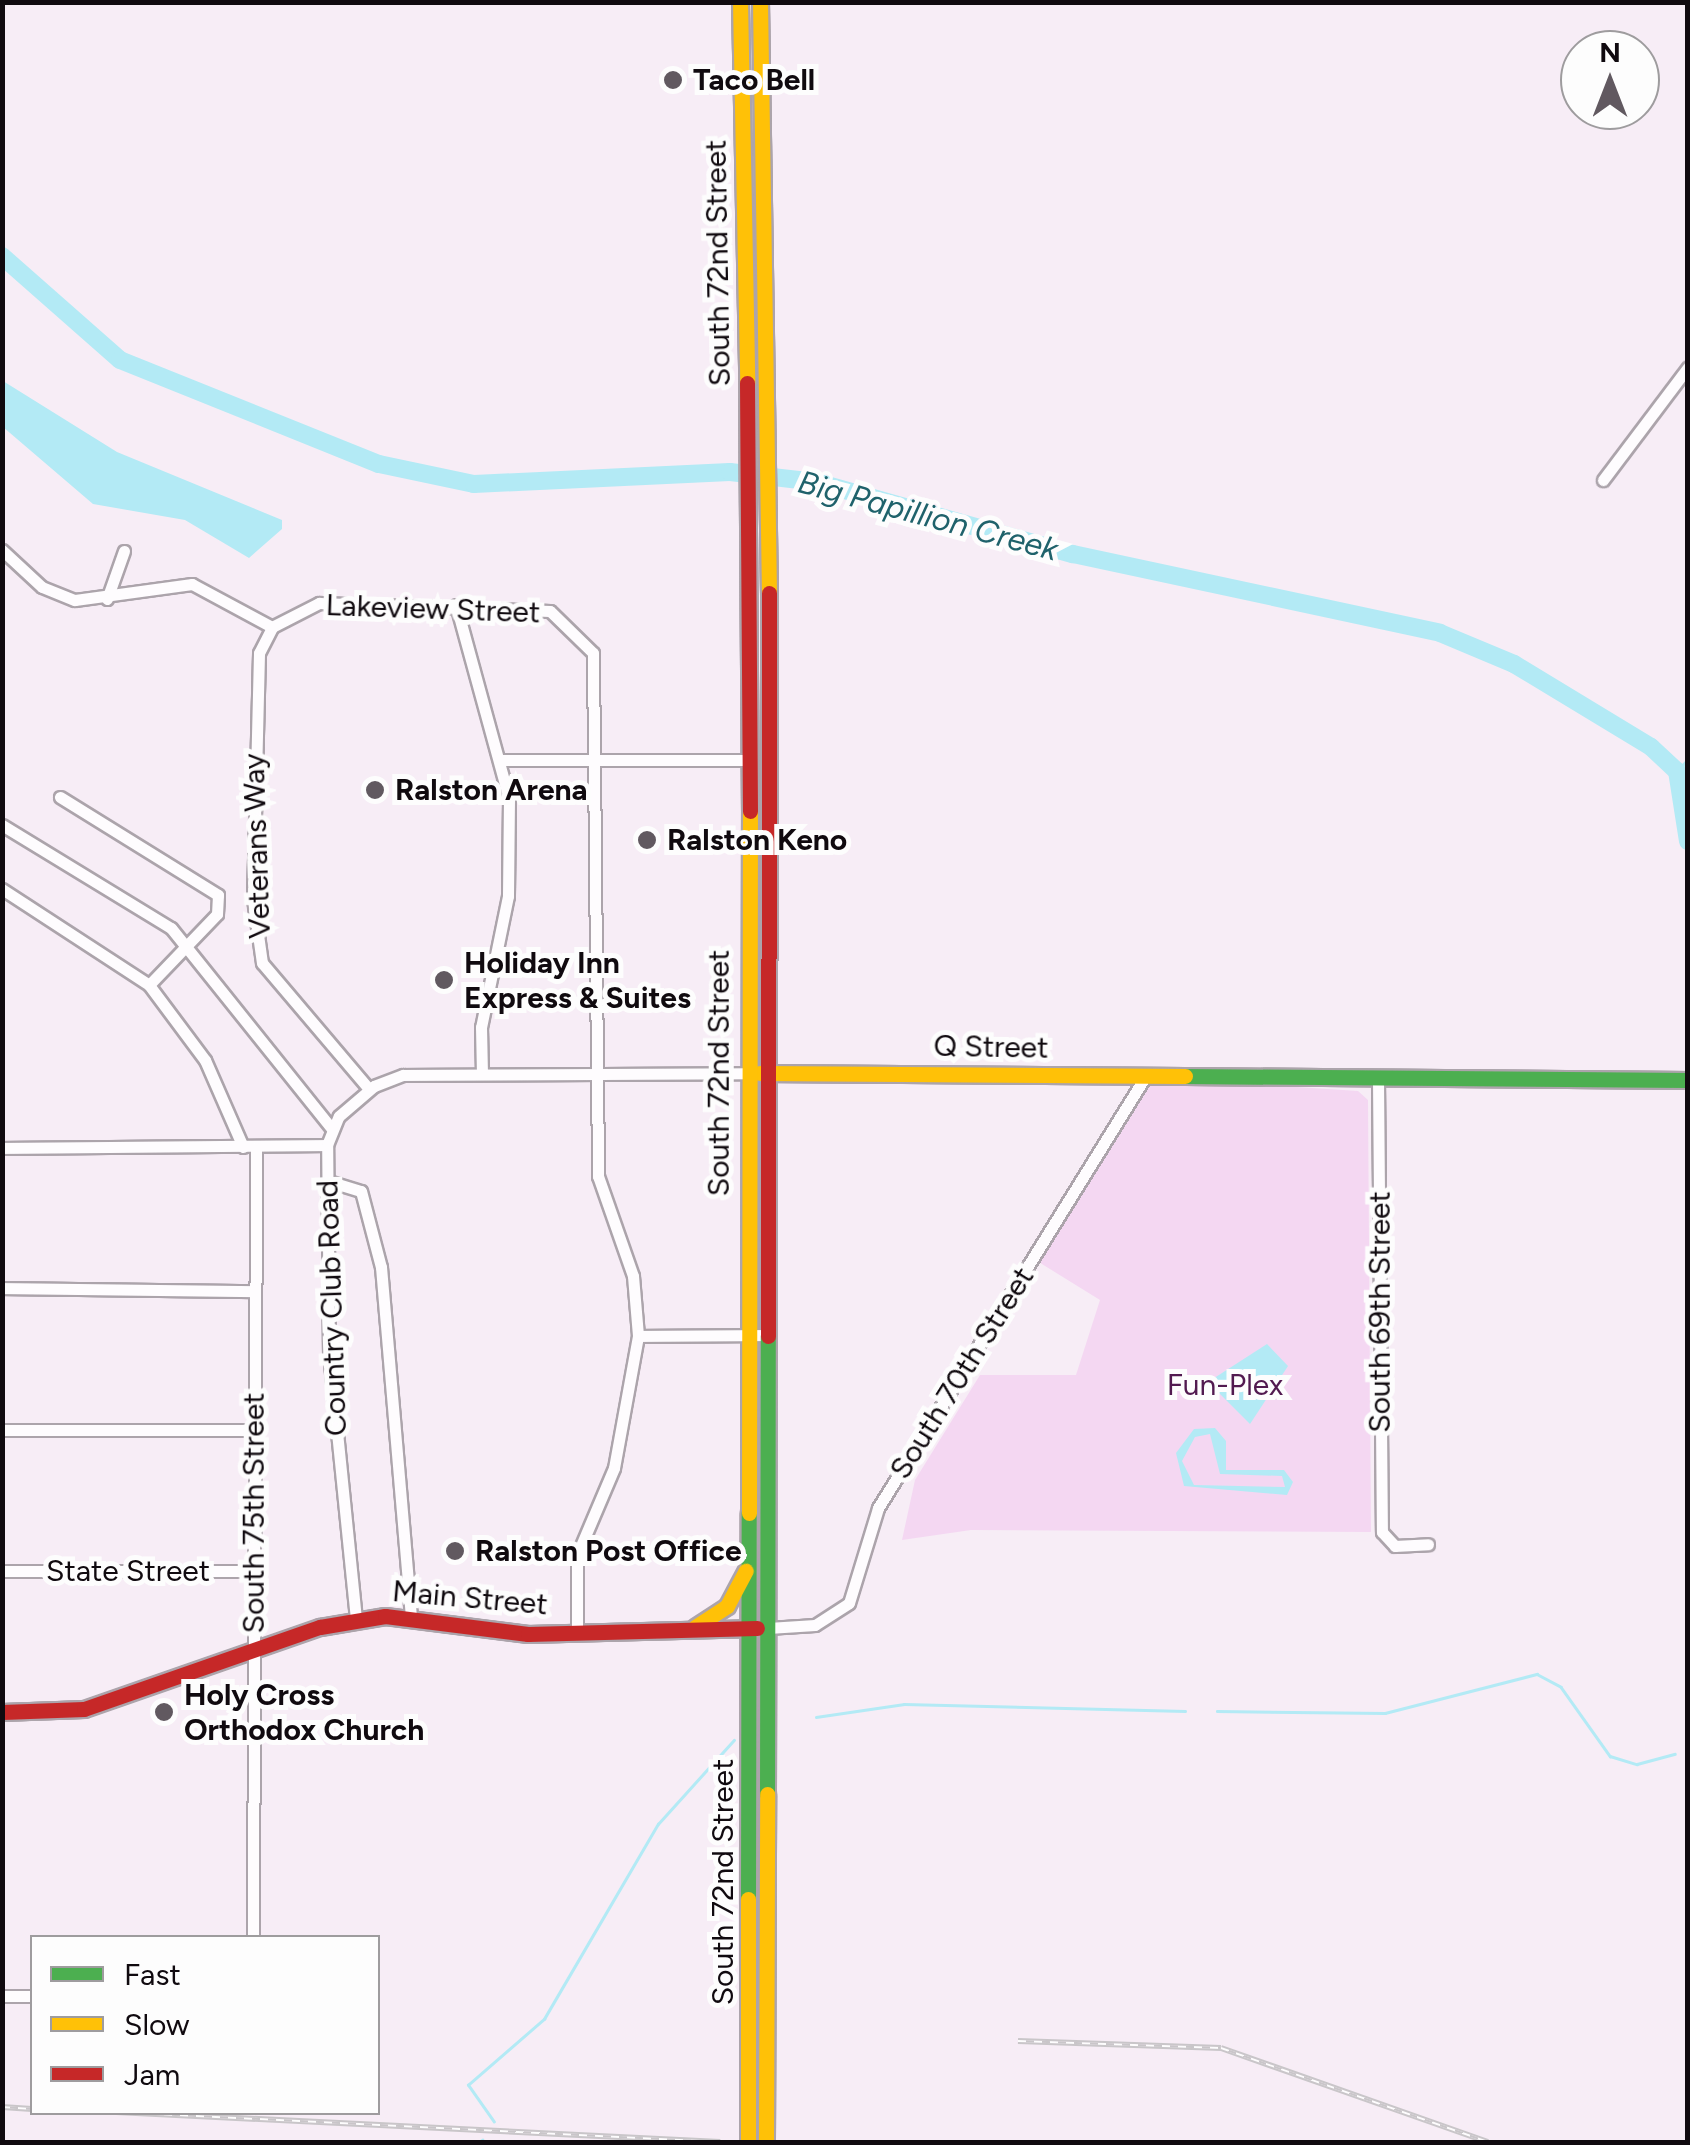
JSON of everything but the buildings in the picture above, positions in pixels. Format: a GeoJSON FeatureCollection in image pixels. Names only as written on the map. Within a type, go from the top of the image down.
{"type":"FeatureCollection","features":[{"type":"Feature","properties":{"kind":"main road","name":"South 72nd Street"},"geometry":{"type":"LineString","coordinates":[[740,2],[749,427],[748,2142]]}},
{"type":"Feature","properties":{"kind":"main road","name":"South 72nd Street"},"geometry":{"type":"LineString","coordinates":[[760,2],[769,525],[766,2142]]}},
{"type":"Feature","properties":{"kind":"main road"},"geometry":{"type":"LineString","coordinates":[[748,760],[766,850]]}},
{"type":"Feature","properties":{"kind":"main road","name":"Q Street"},"geometry":{"type":"LineString","coordinates":[[746,1073],[1688,1080]]}},
{"type":"Feature","properties":{"kind":"main road"},"geometry":{"type":"LineString","coordinates":[[695,1628],[727,1606],[749,1566]]}},
{"type":"Feature","properties":{"kind":"main road","name":"Main Street"},"geometry":{"type":"LineString","coordinates":[[2,1712],[84,1710],[356,1619],[412,1617],[577,1633],[768,1628]]}},
{"type":"Feature","properties":{"kind":"street"},"geometry":{"type":"LineString","coordinates":[[1603,480],[1688,367]]}},
{"type":"Feature","properties":{"kind":"street"},"geometry":{"type":"LineString","coordinates":[[2,550],[42,587],[108,599],[172,582],[272,627]]}},
{"type":"Feature","properties":{"kind":"street"},"geometry":{"type":"LineString","coordinates":[[108,599],[124,551]]}},
{"type":"Feature","properties":{"kind":"street","name":"Lakeview Street"},"geometry":{"type":"LineString","coordinates":[[272,627],[318,603],[550,611],[583,634],[593,653],[598,758]]}},
{"type":"Feature","properties":{"kind":"street"},"geometry":{"type":"LineString","coordinates":[[456,605],[501,760],[508,896],[480,1027],[482,1074]]}},
{"type":"Feature","properties":{"kind":"street","name":"Veterans Way"},"geometry":{"type":"LineString","coordinates":[[272,627],[254,688],[257,940],[262,963],[369,1089]]}},
{"type":"Feature","properties":{"kind":"street"},"geometry":{"type":"LineString","coordinates":[[577,1633],[577,1555],[614,1468],[638,1336],[633,1276],[602,1198],[598,758]]}},
{"type":"Feature","properties":{"kind":"street"},"geometry":{"type":"LineString","coordinates":[[501,760],[748,760]]}},
{"type":"Feature","properties":{"kind":"street"},"geometry":{"type":"LineString","coordinates":[[60,797],[218,896],[217,914],[149,984]]}},
{"type":"Feature","properties":{"kind":"street"},"geometry":{"type":"LineString","coordinates":[[2,824],[154,914],[189,946],[332,1129]]}},
{"type":"Feature","properties":{"kind":"street"},"geometry":{"type":"LineString","coordinates":[[2,889],[149,984],[204,1060],[250,1148]]}},
{"type":"Feature","properties":{"kind":"street","name":"Q Street"},"geometry":{"type":"LineString","coordinates":[[369,1089],[403,1076],[746,1073]]}},
{"type":"Feature","properties":{"kind":"street","name":"South 70th Street"},"geometry":{"type":"LineString","coordinates":[[768,1628],[815,1625],[849,1603],[878,1508],[1145,1077]]}},
{"type":"Feature","properties":{"kind":"street","name":"South 69th Street"},"geometry":{"type":"LineString","coordinates":[[1378,1080],[1388,1542],[1428,1544]]}},
{"type":"Feature","properties":{"kind":"street"},"geometry":{"type":"LineString","coordinates":[[328,1145],[332,1129],[369,1089]]}},
{"type":"Feature","properties":{"kind":"street","name":"Country Club Road"},"geometry":{"type":"LineString","coordinates":[[2,1148],[328,1145],[329,1355],[356,1619]]}},
{"type":"Feature","properties":{"kind":"street","name":"South 75th Street"},"geometry":{"type":"LineString","coordinates":[[250,1148],[254,1291],[252,1935]]}},
{"type":"Feature","properties":{"kind":"street"},"geometry":{"type":"LineString","coordinates":[[328,1182],[361,1191],[381,1267],[412,1617]]}},
{"type":"Feature","properties":{"kind":"street"},"geometry":{"type":"LineString","coordinates":[[2,1288],[254,1291]]}},
{"type":"Feature","properties":{"kind":"street"},"geometry":{"type":"LineString","coordinates":[[638,1336],[768,1336]]}},
{"type":"Feature","properties":{"kind":"street"},"geometry":{"type":"LineString","coordinates":[[2,1430],[254,1430]]}},
{"type":"Feature","properties":{"kind":"street","name":"State Street"},"geometry":{"type":"LineString","coordinates":[[2,1572],[254,1571]]}},
{"type":"Feature","properties":{"kind":"street"},"geometry":{"type":"LineString","coordinates":[[2,1996],[30,1996]]}},
{"type":"Feature","properties":{"kind":"green space","name":"Fun-Plex"},"geometry":{"type":"Polygon","coordinates":[[[1265,1085],[1358,1091],[1368,1100],[1371,1532],[971,1530],[902,1540],[915,1480],[980,1375],[1076,1375],[1100,1300],[1037,1261],[1145,1086],[1265,1085]]]}},
{"type":"Feature","properties":{"kind":"water"},"geometry":{"type":"Polygon","coordinates":[[[3,381],[117,452],[282,520],[282,529],[249,558],[185,520],[93,504],[3,427],[3,381]]]}},
{"type":"Feature","properties":{"kind":"water"},"geometry":{"type":"Polygon","coordinates":[[[1267,1344],[1288,1366],[1250,1424],[1208,1382],[1267,1344]]]}},
{"type":"Feature","properties":{"kind":"water"},"geometry":{"type":"Polygon","coordinates":[[[1215,1428],[1226,1441],[1226,1470],[1284,1470],[1293,1482],[1287,1495],[1184,1486],[1176,1453],[1194,1429],[1215,1428]],[[1210,1434],[1195,1437],[1182,1461],[1194,1485],[1285,1487],[1282,1476],[1220,1474],[1210,1434]]]}},
{"type":"Feature","properties":{"kind":"waterway","name":"Big Papillion Creek"},"geometry":{"type":"LineString","coordinates":[[2,256],[120,360],[379,464],[474,484],[730,472],[816,482],[1073,554],[1440,633],[1514,664],[1651,747],[1677,771],[1688,841]]}},
{"type":"Feature","properties":{"kind":"waterway"},"geometry":{"type":"LineString","coordinates":[[1677,771],[1688,759]]}},
{"type":"Feature","properties":{"kind":"waterway"},"geometry":{"type":"LineString","coordinates":[[1217,1711],[1385,1713],[1537,1674],[1561,1687],[1610,1756],[1637,1764],[1675,1754]]}},
{"type":"Feature","properties":{"kind":"waterway"},"geometry":{"type":"LineString","coordinates":[[816,1717],[904,1704],[1185,1711]]}},
{"type":"Feature","properties":{"kind":"waterway"},"geometry":{"type":"LineString","coordinates":[[494,2122],[468,2085],[544,2019],[658,1824],[734,1740]]}},
{"type":"Feature","properties":{"kind":"railway"},"geometry":{"type":"LineString","coordinates":[[1018,2041],[1221,2048],[1488,2142]]}},
{"type":"Feature","properties":{"kind":"railway"},"geometry":{"type":"LineString","coordinates":[[2,2107],[30,2109]]}},
{"type":"Feature","properties":{"kind":"railway"},"geometry":{"type":"LineString","coordinates":[[176,2115],[720,2142]]}},
{"type":"Feature","properties":{"kind":"traffic: fast"},"geometry":{"type":"LineString","coordinates":[[1185,1076],[1688,1080]]}},
{"type":"Feature","properties":{"kind":"traffic: fast"},"geometry":{"type":"LineString","coordinates":[[767,1794],[768,1336]]}},
{"type":"Feature","properties":{"kind":"traffic: fast"},"geometry":{"type":"LineString","coordinates":[[748,1899],[749,1513]]}},
{"type":"Feature","properties":{"kind":"traffic: slow"},"geometry":{"type":"LineString","coordinates":[[740,2],[747,383]]}},
{"type":"Feature","properties":{"kind":"traffic: slow"},"geometry":{"type":"LineString","coordinates":[[760,2],[769,593]]}},
{"type":"Feature","properties":{"kind":"traffic: slow"},"geometry":{"type":"LineString","coordinates":[[749,1513],[750,811]]}},
{"type":"Feature","properties":{"kind":"traffic: slow"},"geometry":{"type":"LineString","coordinates":[[760,1073],[1185,1076]]}},
{"type":"Feature","properties":{"kind":"traffic: slow"},"geometry":{"type":"LineString","coordinates":[[695,1627],[727,1606],[746,1571]]}},
{"type":"Feature","properties":{"kind":"traffic: slow"},"geometry":{"type":"LineString","coordinates":[[766,2142],[767,1794]]}},
{"type":"Feature","properties":{"kind":"traffic: slow"},"geometry":{"type":"LineString","coordinates":[[748,1899],[748,2142]]}},
{"type":"Feature","properties":{"kind":"traffic: jam"},"geometry":{"type":"LineString","coordinates":[[747,383],[750,811]]}},
{"type":"Feature","properties":{"kind":"traffic: jam"},"geometry":{"type":"LineString","coordinates":[[768,1336],[769,593]]}},
{"type":"Feature","properties":{"kind":"traffic: jam"},"geometry":{"type":"LineString","coordinates":[[2,1712],[84,1709],[320,1627],[385,1616],[528,1634],[757,1628]]}},
{"type":"Feature","properties":{"kind":"place","name":"Taco Bell"},"geometry":{"type":"Point","coordinates":[673,80]}},
{"type":"Feature","properties":{"kind":"place","name":"Ralston Arena"},"geometry":{"type":"Point","coordinates":[375,790]}},
{"type":"Feature","properties":{"kind":"place","name":"Ralston Keno"},"geometry":{"type":"Point","coordinates":[647,840]}},
{"type":"Feature","properties":{"kind":"place","name":"Holiday Inn Express & Suites"},"geometry":{"type":"Point","coordinates":[444,980]}},
{"type":"Feature","properties":{"kind":"place","name":"Ralston Post Office"},"geometry":{"type":"Point","coordinates":[455,1551]}},
{"type":"Feature","properties":{"kind":"place","name":"Holy Cross Orthodox Church"},"geometry":{"type":"Point","coordinates":[164,1712]}}]}
